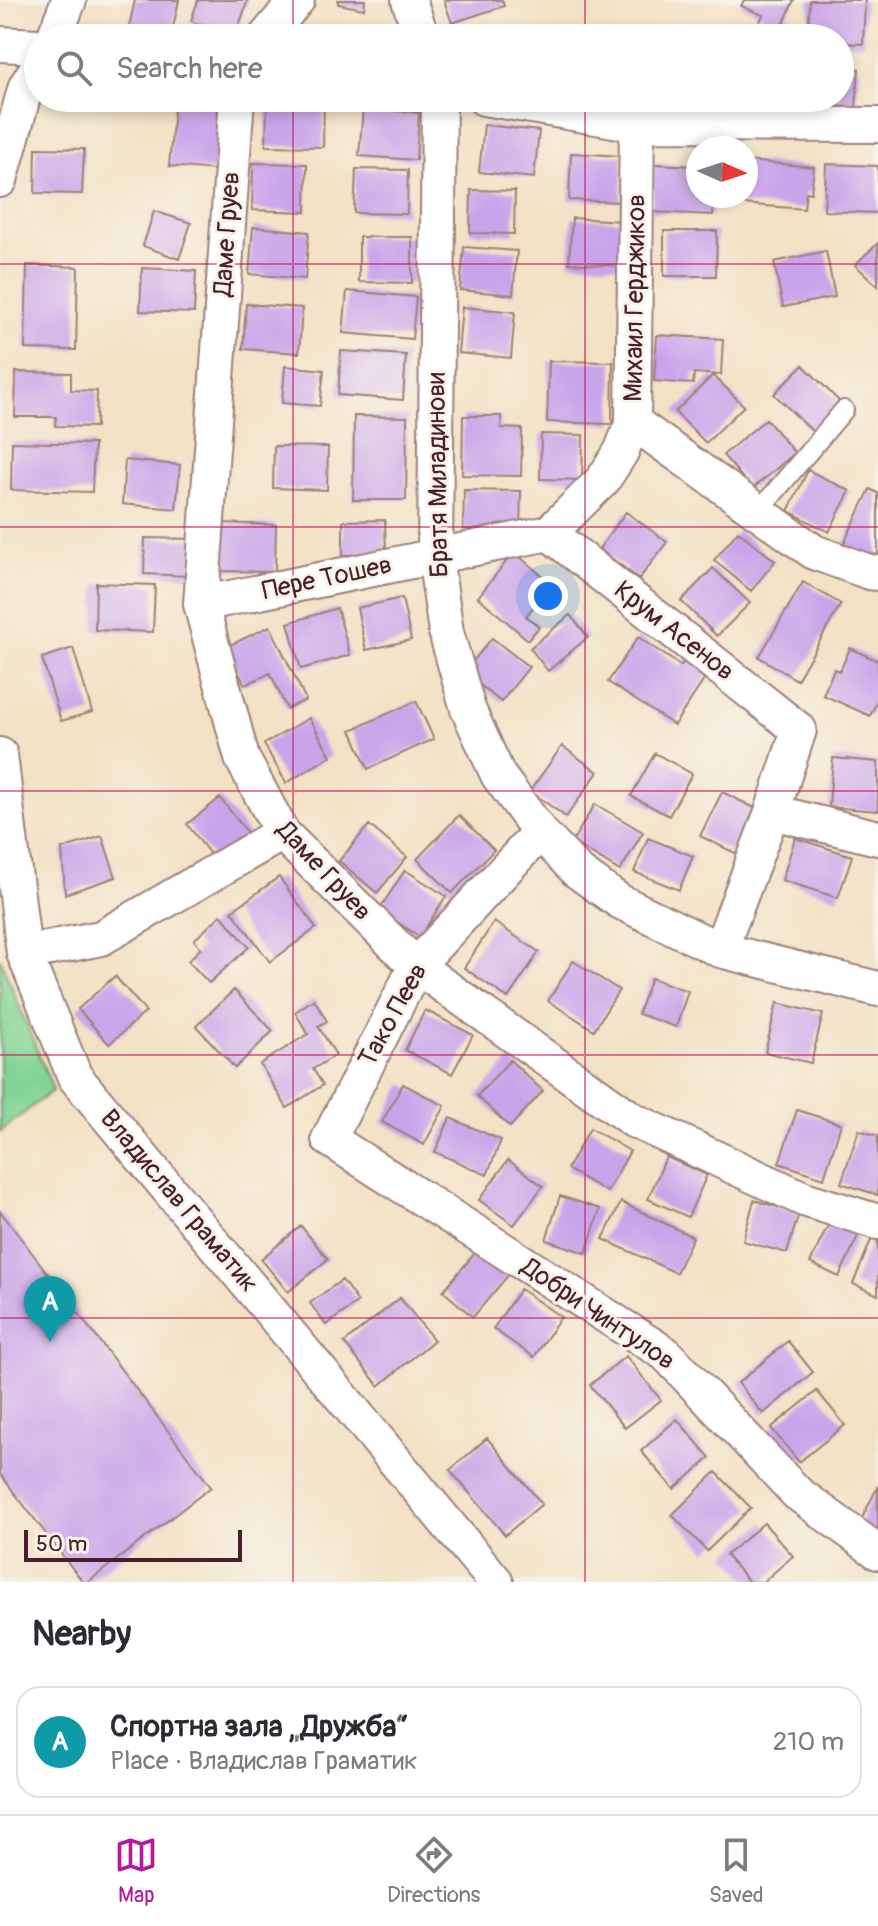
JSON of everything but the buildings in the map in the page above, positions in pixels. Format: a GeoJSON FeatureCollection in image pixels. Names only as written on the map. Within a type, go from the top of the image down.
{"type":"FeatureCollection","features":[{"type":"Feature","properties":{"kind":"street"},"geometry":{"type":"LineString","coordinates":[[60,24],[69,0]]}},
{"type":"Feature","properties":{"kind":"street"},"geometry":{"type":"LineString","coordinates":[[277,24],[297,0]]}},
{"type":"Feature","properties":{"kind":"street"},"geometry":{"type":"LineString","coordinates":[[409,0],[417,24]]}},
{"type":"Feature","properties":{"kind":"street"},"geometry":{"type":"LineString","coordinates":[[0,44],[24,45]]}},
{"type":"Feature","properties":{"kind":"street"},"geometry":{"type":"LineString","coordinates":[[0,180],[24,93]]}},
{"type":"Feature","properties":{"kind":"street","name":"Даме Груев"},"geometry":{"type":"LineString","coordinates":[[236,112],[201,604],[242,758],[282,833],[416,966],[633,1120],[804,1199],[878,1222]]}},
{"type":"Feature","properties":{"kind":"street","name":"Братя Миладинови"},"geometry":{"type":"LineString","coordinates":[[439,112],[435,556],[446,632],[468,709],[498,775],[540,832],[577,871],[619,901],[720,950],[878,989]]}},
{"type":"Feature","properties":{"kind":"street"},"geometry":{"type":"LineString","coordinates":[[566,112],[637,124],[878,125]]}},
{"type":"Feature","properties":{"kind":"street","name":"Михаил Герджиков"},"geometry":{"type":"LineString","coordinates":[[637,124],[633,422],[814,552],[878,573]]}},
{"type":"Feature","properties":{"kind":"street"},"geometry":{"type":"LineString","coordinates":[[549,533],[603,480],[621,452],[633,422]]}},
{"type":"Feature","properties":{"kind":"street","name":"Пере Тошев"},"geometry":{"type":"LineString","coordinates":[[201,604],[549,533]]}},
{"type":"Feature","properties":{"kind":"street","name":"Крум Асенов"},"geometry":{"type":"LineString","coordinates":[[549,533],[799,730],[772,812]]}},
{"type":"Feature","properties":{"kind":"street","name":"Владислав Граматик"},"geometry":{"type":"LineString","coordinates":[[0,755],[24,953],[75,1077],[496,1582]]}},
{"type":"Feature","properties":{"kind":"street"},"geometry":{"type":"LineString","coordinates":[[720,950],[772,812],[878,838]]}},
{"type":"Feature","properties":{"kind":"street","name":"Тако Пеев"},"geometry":{"type":"LineString","coordinates":[[329,1139],[416,966],[540,832]]}},
{"type":"Feature","properties":{"kind":"street"},"geometry":{"type":"LineString","coordinates":[[24,953],[101,938],[282,833]]}},
{"type":"Feature","properties":{"kind":"street","name":"Добри Чинтулов"},"geometry":{"type":"LineString","coordinates":[[329,1139],[666,1354],[797,1493],[878,1552]]}},
{"type":"Feature","properties":{"kind":"lane"},"geometry":{"type":"LineString","coordinates":[[758,512],[844,410]]}},
{"type":"Feature","properties":{"kind":"green space"},"geometry":{"type":"Polygon","coordinates":[[[0,958],[53,1090],[0,1132],[0,958]]]}},
{"type":"Feature","properties":{"kind":"place","name":"Спортна зала „Дружба“"},"geometry":{"type":"Point","coordinates":[50,1342]}}]}
